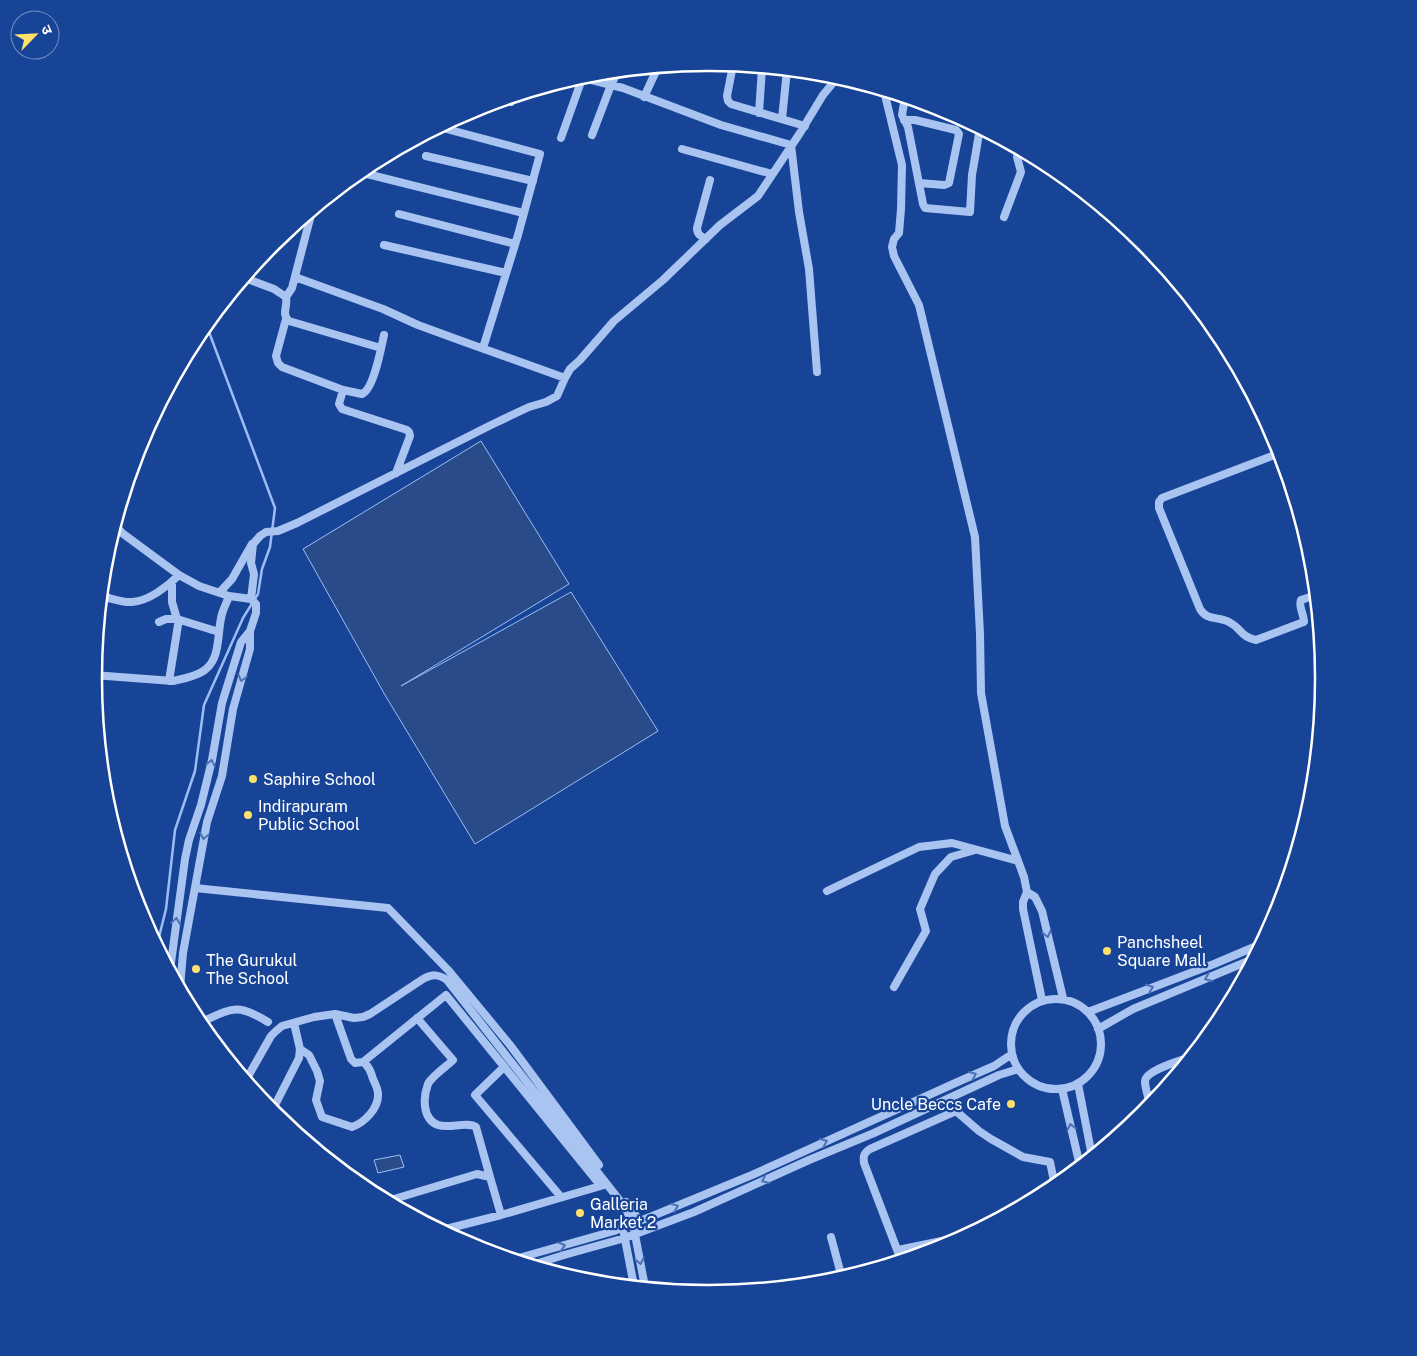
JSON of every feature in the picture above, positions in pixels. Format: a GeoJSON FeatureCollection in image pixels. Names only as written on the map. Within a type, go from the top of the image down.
{"type":"FeatureCollection","features":[{"type":"Feature","properties":{"kind":"street"},"geometry":{"type":"LineString","coordinates":[[732,72],[727,96],[731,104],[804,126]]}},
{"type":"Feature","properties":{"kind":"street"},"geometry":{"type":"LineString","coordinates":[[644,97],[655,74]]}},
{"type":"Feature","properties":{"kind":"street"},"geometry":{"type":"LineString","coordinates":[[759,113],[762,74]]}},
{"type":"Feature","properties":{"kind":"street"},"geometry":{"type":"LineString","coordinates":[[782,119],[786,76]]}},
{"type":"Feature","properties":{"kind":"street"},"geometry":{"type":"LineString","coordinates":[[592,135],[614,79]]}},
{"type":"Feature","properties":{"kind":"street"},"geometry":{"type":"LineString","coordinates":[[598,82],[623,88],[721,125],[791,145]]}},
{"type":"Feature","properties":{"kind":"street"},"geometry":{"type":"LineString","coordinates":[[220,592],[232,579],[253,544],[263,534],[278,531],[305,519],[508,417],[557,396],[570,369],[614,321],[662,280],[720,225],[758,196],[832,84]]}},
{"type":"Feature","properties":{"kind":"street"},"geometry":{"type":"LineString","coordinates":[[561,138],[578,86]]}},
{"type":"Feature","properties":{"kind":"street"},"geometry":{"type":"LineString","coordinates":[[886,98],[901,161],[902,209],[900,233],[894,239],[892,247],[894,256],[919,305],[975,537],[981,694],[1005,826],[1024,877],[1027,892],[1023,902],[1042,1000]]}},
{"type":"Feature","properties":{"kind":"street"},"geometry":{"type":"LineString","coordinates":[[903,103],[902,115],[908,127],[925,208],[970,212],[972,175],[979,135]]}},
{"type":"Feature","properties":{"kind":"street"},"geometry":{"type":"LineString","coordinates":[[904,120],[915,120],[956,130],[959,134],[949,183],[944,185],[919,183]]}},
{"type":"Feature","properties":{"kind":"street"},"geometry":{"type":"LineString","coordinates":[[449,130],[540,154],[483,348]]}},
{"type":"Feature","properties":{"kind":"street"},"geometry":{"type":"LineString","coordinates":[[791,145],[799,212],[809,268],[817,372]]}},
{"type":"Feature","properties":{"kind":"street"},"geometry":{"type":"LineString","coordinates":[[682,149],[772,174]]}},
{"type":"Feature","properties":{"kind":"street"},"geometry":{"type":"LineString","coordinates":[[426,156],[533,181]]}},
{"type":"Feature","properties":{"kind":"street"},"geometry":{"type":"LineString","coordinates":[[1004,217],[1021,172],[1017,156]]}},
{"type":"Feature","properties":{"kind":"street"},"geometry":{"type":"LineString","coordinates":[[901,161],[914,159]]}},
{"type":"Feature","properties":{"kind":"street"},"geometry":{"type":"LineString","coordinates":[[370,175],[524,213]]}},
{"type":"Feature","properties":{"kind":"street"},"geometry":{"type":"LineString","coordinates":[[706,238],[699,235],[697,228],[710,180]]}},
{"type":"Feature","properties":{"kind":"street"},"geometry":{"type":"LineString","coordinates":[[399,214],[514,244]]}},
{"type":"Feature","properties":{"kind":"street"},"geometry":{"type":"LineString","coordinates":[[309,221],[292,288],[286,297],[286,319],[276,356],[278,363],[282,367],[342,390],[362,394],[366,391],[380,357],[384,336]]}},
{"type":"Feature","properties":{"kind":"street"},"geometry":{"type":"LineString","coordinates":[[384,245],[506,273]]}},
{"type":"Feature","properties":{"kind":"street"},"geometry":{"type":"LineString","coordinates":[[294,277],[383,309],[418,325],[503,357],[565,378]]}},
{"type":"Feature","properties":{"kind":"street"},"geometry":{"type":"LineString","coordinates":[[250,280],[274,289],[286,297]]}},
{"type":"Feature","properties":{"kind":"street"},"geometry":{"type":"LineString","coordinates":[[286,319],[293,323],[381,348]]}},
{"type":"Feature","properties":{"kind":"street"},"geometry":{"type":"LineString","coordinates":[[342,390],[339,404],[342,409],[409,432],[410,436],[396,473]]}},
{"type":"Feature","properties":{"kind":"street"},"geometry":{"type":"LineString","coordinates":[[1273,456],[1162,498],[1158,508],[1200,609],[1207,617],[1229,621],[1248,639],[1256,640],[1304,622],[1300,602],[1310,597]]}},
{"type":"Feature","properties":{"kind":"street"},"geometry":{"type":"LineString","coordinates":[[120,531],[179,575],[199,586],[253,602]]}},
{"type":"Feature","properties":{"kind":"street"},"geometry":{"type":"LineString","coordinates":[[171,960],[185,859],[212,760],[222,703],[242,642],[250,631],[256,613],[253,602],[254,574],[251,563],[253,544]]}},
{"type":"Feature","properties":{"kind":"street"},"geometry":{"type":"LineString","coordinates":[[107,597],[131,602],[137,601],[161,590],[179,575]]}},
{"type":"Feature","properties":{"kind":"street"},"geometry":{"type":"LineString","coordinates":[[169,681],[177,622],[172,602],[172,582]]}},
{"type":"Feature","properties":{"kind":"street"},"geometry":{"type":"LineString","coordinates":[[102,676],[169,681],[184,678],[205,670],[215,654],[221,615],[230,596]]}},
{"type":"Feature","properties":{"kind":"street"},"geometry":{"type":"LineString","coordinates":[[159,622],[166,619],[218,632]]}},
{"type":"Feature","properties":{"kind":"street"},"geometry":{"type":"LineString","coordinates":[[181,977],[183,953],[207,822],[222,776],[233,709],[250,650],[250,631]]}},
{"type":"Feature","properties":{"kind":"street"},"geometry":{"type":"LineString","coordinates":[[827,891],[919,847],[952,843],[1018,860]]}},
{"type":"Feature","properties":{"kind":"street"},"geometry":{"type":"LineString","coordinates":[[894,987],[926,931],[920,909],[935,874],[952,857],[977,849]]}},
{"type":"Feature","properties":{"kind":"street"},"geometry":{"type":"LineString","coordinates":[[195,888],[388,908],[449,971],[510,1045],[636,1222],[636,1234],[645,1281]]}},
{"type":"Feature","properties":{"kind":"street"},"geometry":{"type":"LineString","coordinates":[[1027,892],[1035,897],[1042,911],[1064,998]]}},
{"type":"Feature","properties":{"kind":"street"},"geometry":{"type":"LineString","coordinates":[[1088,1012],[1252,948]]}},
{"type":"Feature","properties":{"kind":"street"},"geometry":{"type":"LineString","coordinates":[[1098,1030],[1133,1009],[1244,963]]}},
{"type":"Feature","properties":{"kind":"street"},"geometry":{"type":"LineString","coordinates":[[249,1075],[276,1031],[282,1026],[314,1017],[334,1014],[354,1018],[363,1017],[422,979],[431,975],[439,975],[447,980],[604,1185]]}},
{"type":"Feature","properties":{"kind":"street"},"geometry":{"type":"LineString","coordinates":[[334,1014],[351,1059],[355,1063],[363,1062],[446,994],[504,1067],[636,1222]]}},
{"type":"Feature","properties":{"kind":"street"},"geometry":{"type":"LineString","coordinates":[[1129,997],[1133,1009]]}},
{"type":"Feature","properties":{"kind":"street"},"geometry":{"type":"LineString","coordinates":[[1064,998],[1074,1002],[1088,1012],[1094,1020],[1102,1040],[1101,1051],[1098,1061],[1090,1074],[1078,1084],[1062,1089],[1040,1087],[1024,1077],[1018,1069],[1010,1043],[1012,1032],[1022,1013],[1042,1000],[1064,998]]}},
{"type":"Feature","properties":{"kind":"street"},"geometry":{"type":"LineString","coordinates":[[207,1019],[229,1010],[238,1009],[255,1014],[268,1022]]}},
{"type":"Feature","properties":{"kind":"street"},"geometry":{"type":"LineString","coordinates":[[417,1018],[453,1060],[428,1083],[424,1102],[426,1113],[438,1125],[473,1125],[476,1127],[501,1215]]}},
{"type":"Feature","properties":{"kind":"street"},"geometry":{"type":"LineString","coordinates":[[276,1104],[300,1058],[300,1049],[294,1023]]}},
{"type":"Feature","properties":{"kind":"street"},"geometry":{"type":"LineString","coordinates":[[300,1049],[309,1055],[317,1071],[320,1081],[316,1100],[322,1117],[352,1127],[357,1126],[367,1118],[377,1101],[378,1094],[372,1075],[367,1065],[363,1062]]}},
{"type":"Feature","properties":{"kind":"street"},"geometry":{"type":"LineString","coordinates":[[526,1257],[623,1228],[752,1175],[994,1066],[1012,1054]]}},
{"type":"Feature","properties":{"kind":"street"},"geometry":{"type":"LineString","coordinates":[[1148,1096],[1145,1081],[1148,1075],[1166,1065],[1179,1061]]}},
{"type":"Feature","properties":{"kind":"street"},"geometry":{"type":"LineString","coordinates":[[504,1067],[475,1095],[561,1197]]}},
{"type":"Feature","properties":{"kind":"street"},"geometry":{"type":"LineString","coordinates":[[542,1261],[625,1238],[694,1212],[999,1075],[1018,1069]]}},
{"type":"Feature","properties":{"kind":"street"},"geometry":{"type":"LineString","coordinates":[[1078,1084],[1091,1149]]}},
{"type":"Feature","properties":{"kind":"street"},"geometry":{"type":"LineString","coordinates":[[1062,1089],[1078,1159]]}},
{"type":"Feature","properties":{"kind":"street"},"geometry":{"type":"LineString","coordinates":[[899,1254],[864,1163],[863,1156],[870,1149],[956,1111],[979,1131],[999,1144],[1023,1157],[1050,1162],[1053,1177]]}},
{"type":"Feature","properties":{"kind":"street"},"geometry":{"type":"LineString","coordinates":[[870,1121],[874,1132]]}},
{"type":"Feature","properties":{"kind":"street"},"geometry":{"type":"LineString","coordinates":[[894,1123],[900,1136]]}},
{"type":"Feature","properties":{"kind":"street"},"geometry":{"type":"LineString","coordinates":[[397,1198],[477,1174],[490,1177]]}},
{"type":"Feature","properties":{"kind":"street"},"geometry":{"type":"LineString","coordinates":[[452,1228],[604,1185]]}},
{"type":"Feature","properties":{"kind":"street"},"geometry":{"type":"LineString","coordinates":[[623,1228],[633,1280]]}},
{"type":"Feature","properties":{"kind":"street"},"geometry":{"type":"LineString","coordinates":[[831,1237],[840,1270]]}},
{"type":"Feature","properties":{"kind":"street"},"geometry":{"type":"LineString","coordinates":[[898,1250],[928,1244]]}},
{"type":"Feature","properties":{"kind":"water"},"geometry":{"type":"Polygon","coordinates":[[[481,441],[569,584],[401,686],[571,592],[658,731],[475,844],[385,695],[303,549],[481,441]]]}},
{"type":"Feature","properties":{"kind":"water"},"geometry":{"type":"Polygon","coordinates":[[[400,1155],[404,1167],[378,1173],[374,1160],[400,1155]]]}},
{"type":"Feature","properties":{"kind":"waterway"},"geometry":{"type":"LineString","coordinates":[[159,936],[166,909],[175,830],[195,771],[204,705],[243,618],[258,594],[262,569],[270,547],[275,508],[210,333]]}},
{"type":"Feature","properties":{"kind":"place","name":"Saphire School"},"geometry":{"type":"Point","coordinates":[253,779]}},
{"type":"Feature","properties":{"kind":"place","name":"Indirapuram Public School"},"geometry":{"type":"Point","coordinates":[248,815]}},
{"type":"Feature","properties":{"kind":"place","name":"Panchsheel Square Mall"},"geometry":{"type":"Point","coordinates":[1107,951]}},
{"type":"Feature","properties":{"kind":"place","name":"The Gurukul The School"},"geometry":{"type":"Point","coordinates":[196,969]}},
{"type":"Feature","properties":{"kind":"place","name":"Uncle Beccs Cafe"},"geometry":{"type":"Point","coordinates":[1011,1104]}},
{"type":"Feature","properties":{"kind":"place","name":"Galleria Market 2"},"geometry":{"type":"Point","coordinates":[580,1213]}}]}
